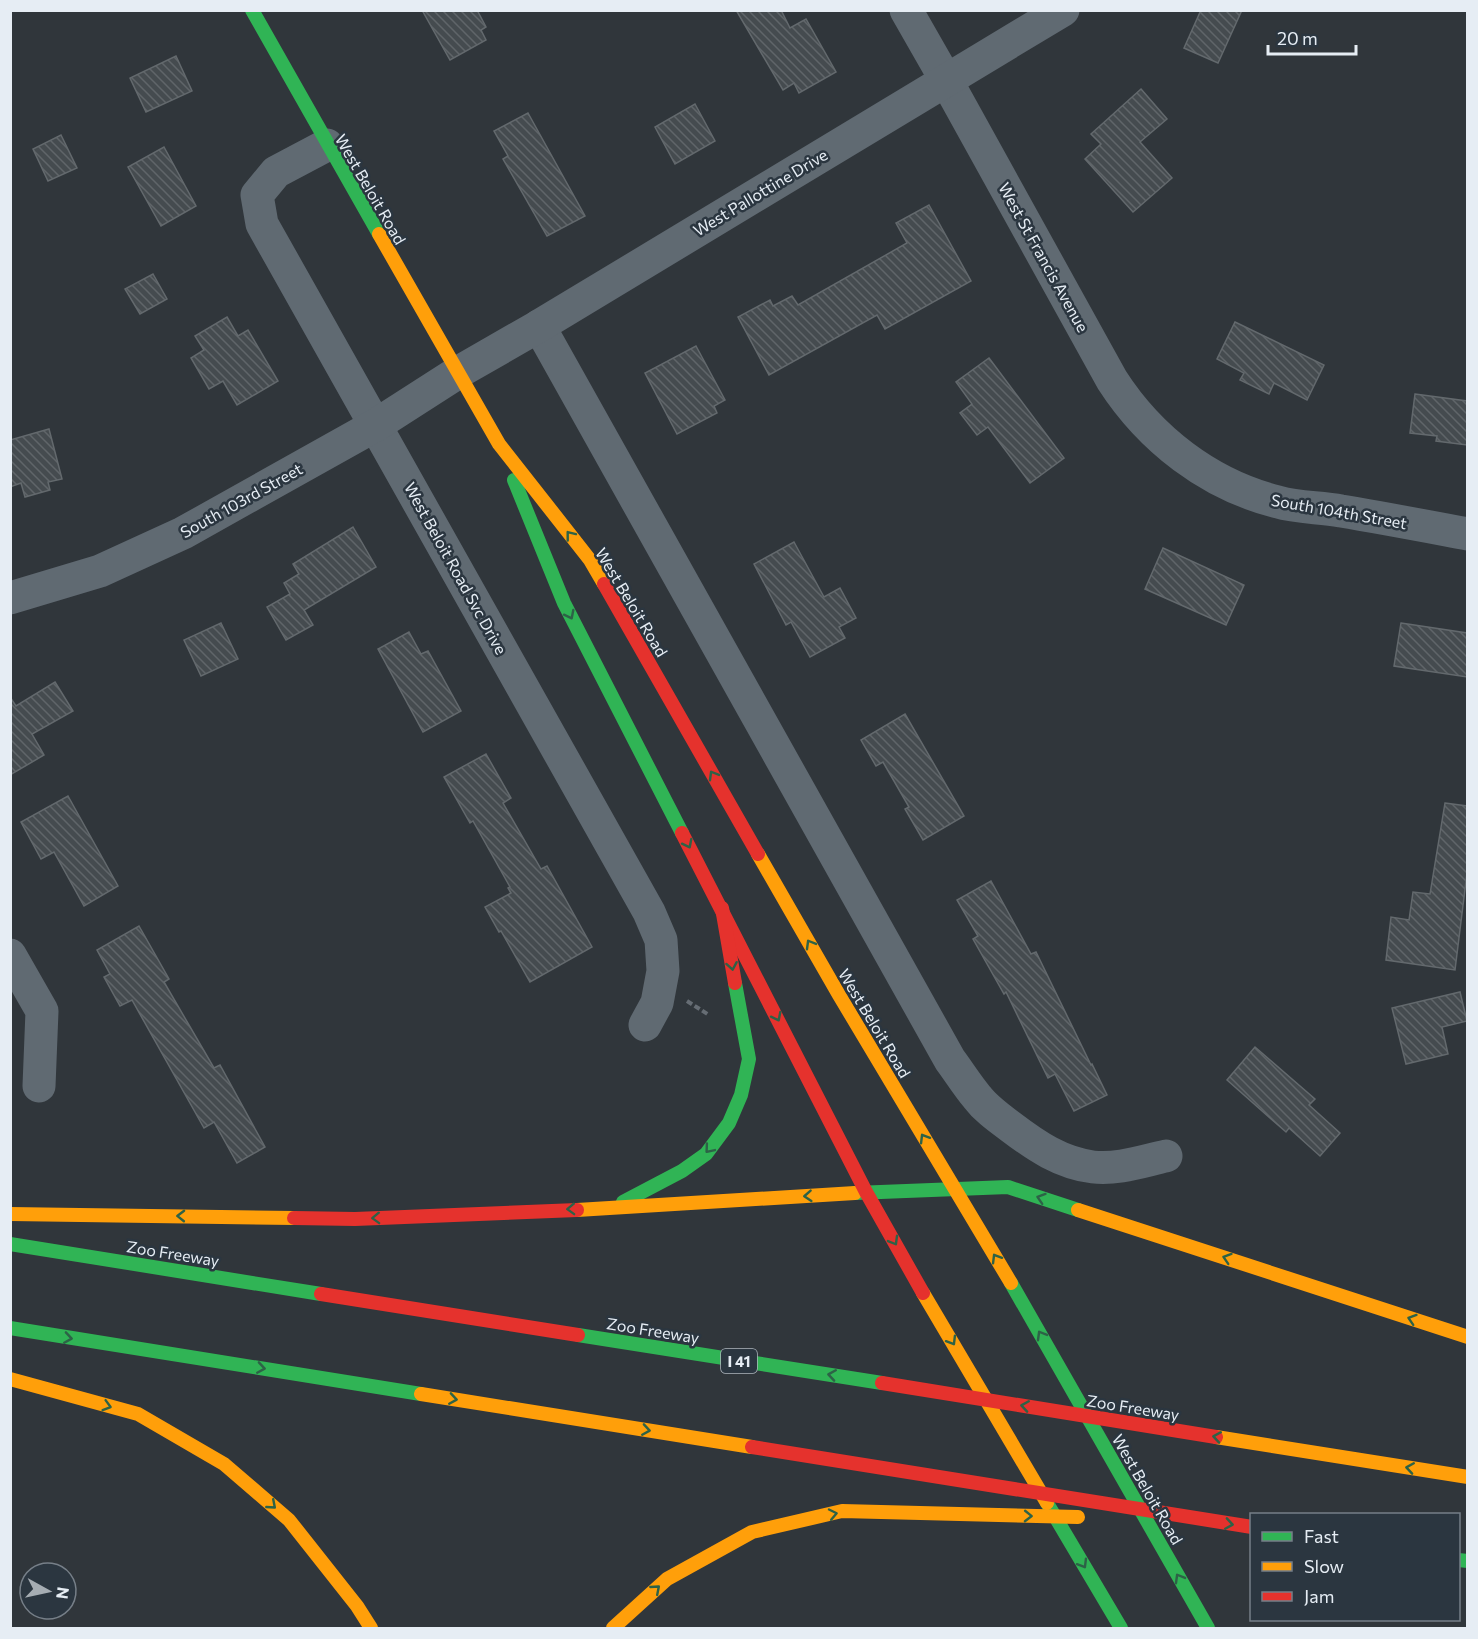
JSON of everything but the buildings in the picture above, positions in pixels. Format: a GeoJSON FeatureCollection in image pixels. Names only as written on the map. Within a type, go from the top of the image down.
{"type":"FeatureCollection","features":[{"type":"Feature","properties":{"kind":"main road","name":"West Beloit Road"},"geometry":{"type":"LineString","coordinates":[[252,10],[499,444],[590,560],[833,984],[1026,1308],[1208,1629]]}},
{"type":"Feature","properties":{"kind":"main road","name":"West Beloit Road"},"geometry":{"type":"LineString","coordinates":[[499,444],[564,603],[866,1192],[1121,1629]]}},
{"type":"Feature","properties":{"kind":"main road"},"geometry":{"type":"LineString","coordinates":[[614,1208],[682,1171],[706,1154],[729,1123],[741,1095],[749,1059],[722,908]]}},
{"type":"Feature","properties":{"kind":"main road"},"geometry":{"type":"LineString","coordinates":[[10,1214],[355,1219],[614,1208],[866,1192],[1008,1187],[1467,1337]]}},
{"type":"Feature","properties":{"kind":"main road","name":"Zoo Freeway"},"geometry":{"type":"LineString","coordinates":[[10,1244],[1467,1477]]}},
{"type":"Feature","properties":{"kind":"main road"},"geometry":{"type":"LineString","coordinates":[[10,1328],[1250,1527]]}},
{"type":"Feature","properties":{"kind":"main road"},"geometry":{"type":"LineString","coordinates":[[10,1379],[138,1414],[224,1464],[289,1520],[357,1606],[371,1629]]}},
{"type":"Feature","properties":{"kind":"main road"},"geometry":{"type":"LineString","coordinates":[[613,1629],[667,1579],[753,1532],[842,1511],[1089,1517]]}},
{"type":"Feature","properties":{"kind":"main road"},"geometry":{"type":"LineString","coordinates":[[1112,1518],[1206,1520]]}},
{"type":"Feature","properties":{"kind":"street","name":"West St Francis Avenue"},"geometry":{"type":"LineString","coordinates":[[906,10],[1121,394],[1169,446],[1214,478]]}},
{"type":"Feature","properties":{"kind":"street","name":"West Pallottine Drive"},"geometry":{"type":"LineString","coordinates":[[457,373],[539,326],[1063,10]]}},
{"type":"Feature","properties":{"kind":"street","name":"West Beloit Road Svc Drive"},"geometry":{"type":"LineString","coordinates":[[327,145],[276,172],[256,195],[262,224],[649,912],[661,940],[663,970],[657,1003],[645,1025]]}},
{"type":"Feature","properties":{"kind":"street"},"geometry":{"type":"LineString","coordinates":[[539,326],[950,1060],[978,1098],[993,1114],[1033,1144],[1075,1163],[1095,1167],[1118,1166],[1166,1156]]}},
{"type":"Feature","properties":{"kind":"street","name":"South 103rd Street"},"geometry":{"type":"LineString","coordinates":[[10,598],[100,571],[183,533],[376,425],[457,373]]}},
{"type":"Feature","properties":{"kind":"street","name":"South 104th Street"},"geometry":{"type":"LineString","coordinates":[[1214,478],[1279,503],[1339,510],[1467,534]]}},
{"type":"Feature","properties":{"kind":"street"},"geometry":{"type":"LineString","coordinates":[[10,955],[42,1011],[39,1086]]}},
{"type":"Feature","properties":{"kind":"traffic: fast"},"geometry":{"type":"LineString","coordinates":[[252,10],[379,234]]}},
{"type":"Feature","properties":{"kind":"traffic: fast"},"geometry":{"type":"LineString","coordinates":[[514,480],[564,603],[682,833]]}},
{"type":"Feature","properties":{"kind":"traffic: fast"},"geometry":{"type":"LineString","coordinates":[[623,1202],[682,1171],[706,1154],[729,1123],[741,1095],[749,1059],[735,983]]}},
{"type":"Feature","properties":{"kind":"traffic: fast"},"geometry":{"type":"LineString","coordinates":[[855,1193],[1008,1187],[1078,1210]]}},
{"type":"Feature","properties":{"kind":"traffic: fast"},"geometry":{"type":"LineString","coordinates":[[10,1244],[321,1294]]}},
{"type":"Feature","properties":{"kind":"traffic: fast"},"geometry":{"type":"LineString","coordinates":[[1011,1283],[1208,1628]]}},
{"type":"Feature","properties":{"kind":"traffic: fast"},"geometry":{"type":"LineString","coordinates":[[10,1328],[421,1394]]}},
{"type":"Feature","properties":{"kind":"traffic: fast"},"geometry":{"type":"LineString","coordinates":[[578,1335],[882,1383]]}},
{"type":"Feature","properties":{"kind":"traffic: fast"},"geometry":{"type":"LineString","coordinates":[[1047,1503],[1121,1628]]}},
{"type":"Feature","properties":{"kind":"traffic: fast"},"geometry":{"type":"LineString","coordinates":[[1460,1560],[1468,1561]]}},
{"type":"Feature","properties":{"kind":"traffic: slow"},"geometry":{"type":"LineString","coordinates":[[379,234],[499,444],[590,560],[604,584]]}},
{"type":"Feature","properties":{"kind":"traffic: slow"},"geometry":{"type":"LineString","coordinates":[[758,854],[839,995],[1011,1283]]}},
{"type":"Feature","properties":{"kind":"traffic: slow"},"geometry":{"type":"LineString","coordinates":[[577,1210],[855,1193]]}},
{"type":"Feature","properties":{"kind":"traffic: slow"},"geometry":{"type":"LineString","coordinates":[[1078,1210],[1468,1337]]}},
{"type":"Feature","properties":{"kind":"traffic: slow"},"geometry":{"type":"LineString","coordinates":[[10,1214],[294,1218]]}},
{"type":"Feature","properties":{"kind":"traffic: slow"},"geometry":{"type":"LineString","coordinates":[[923,1293],[1047,1503]]}},
{"type":"Feature","properties":{"kind":"traffic: slow"},"geometry":{"type":"LineString","coordinates":[[10,1379],[138,1414],[224,1464],[289,1520],[357,1606],[371,1628]]}},
{"type":"Feature","properties":{"kind":"traffic: slow"},"geometry":{"type":"LineString","coordinates":[[421,1394],[752,1447]]}},
{"type":"Feature","properties":{"kind":"traffic: slow"},"geometry":{"type":"LineString","coordinates":[[1216,1437],[1468,1477]]}},
{"type":"Feature","properties":{"kind":"traffic: slow"},"geometry":{"type":"LineString","coordinates":[[613,1628],[667,1579],[752,1532],[842,1511],[1078,1517]]}},
{"type":"Feature","properties":{"kind":"traffic: jam"},"geometry":{"type":"LineString","coordinates":[[604,584],[758,854]]}},
{"type":"Feature","properties":{"kind":"traffic: jam"},"geometry":{"type":"LineString","coordinates":[[682,833],[866,1192],[923,1293]]}},
{"type":"Feature","properties":{"kind":"traffic: jam"},"geometry":{"type":"LineString","coordinates":[[722,908],[735,983]]}},
{"type":"Feature","properties":{"kind":"traffic: jam"},"geometry":{"type":"LineString","coordinates":[[294,1218],[355,1219],[577,1210]]}},
{"type":"Feature","properties":{"kind":"traffic: jam"},"geometry":{"type":"LineString","coordinates":[[321,1294],[578,1335]]}},
{"type":"Feature","properties":{"kind":"traffic: jam"},"geometry":{"type":"LineString","coordinates":[[882,1383],[1216,1437]]}},
{"type":"Feature","properties":{"kind":"traffic: jam"},"geometry":{"type":"LineString","coordinates":[[752,1447],[1250,1527]]}}]}
